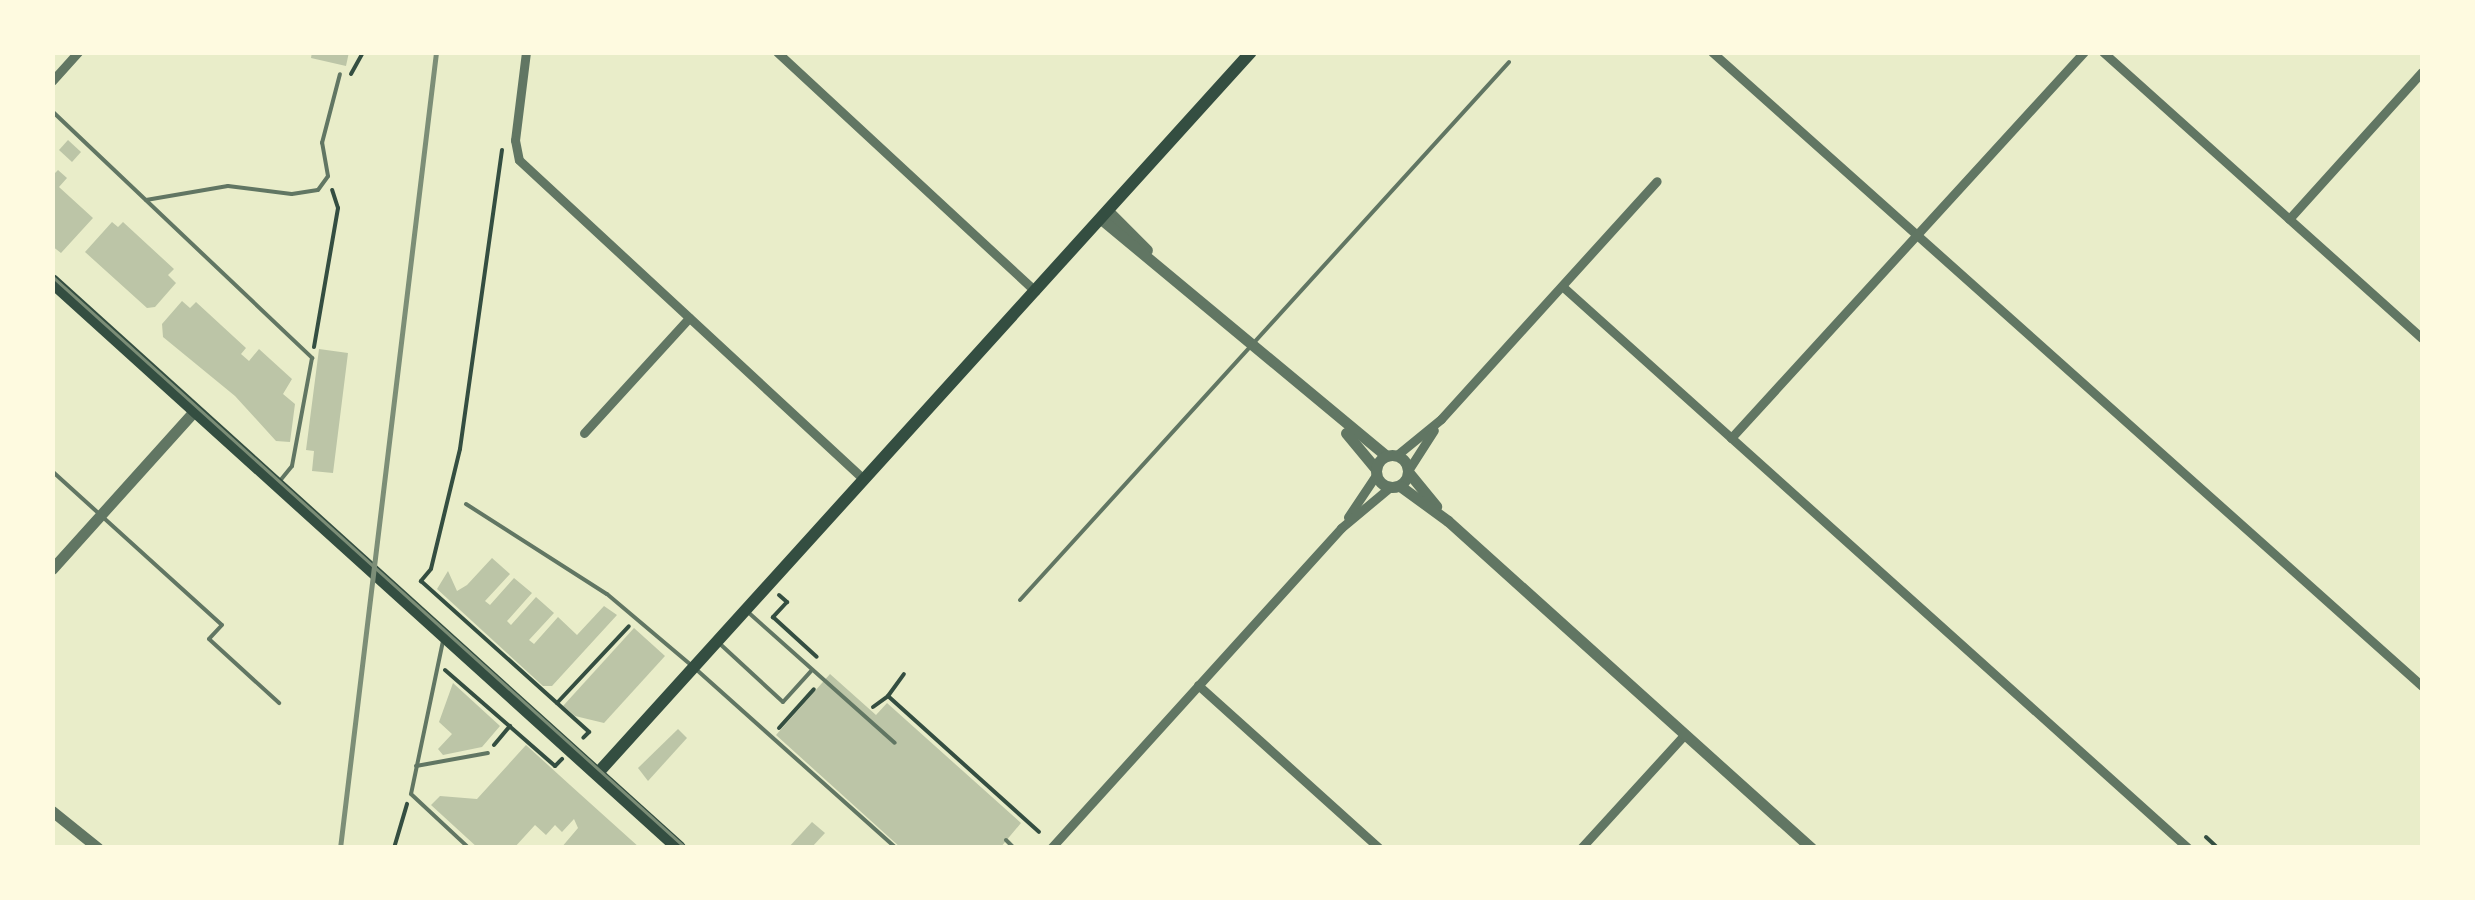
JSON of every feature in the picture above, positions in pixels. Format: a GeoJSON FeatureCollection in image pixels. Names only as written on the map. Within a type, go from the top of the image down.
{"type":"FeatureCollection","features":[{"type":"Feature","properties":{"kind":"highway"},"geometry":{"type":"LineString","coordinates":[[52,281],[680,848]]}},
{"type":"Feature","properties":{"kind":"main road"},"geometry":{"type":"LineString","coordinates":[[598,774],[1251,52]]}},
{"type":"Feature","properties":{"kind":"street"},"geometry":{"type":"LineString","coordinates":[[52,82],[78,52]]}},
{"type":"Feature","properties":{"kind":"street"},"geometry":{"type":"LineString","coordinates":[[526,52],[519,160],[864,479]]}},
{"type":"Feature","properties":{"kind":"street"},"geometry":{"type":"LineString","coordinates":[[777,52],[1036,291]]}},
{"type":"Feature","properties":{"kind":"street"},"geometry":{"type":"LineString","coordinates":[[1712,52],[2422,686]]}},
{"type":"Feature","properties":{"kind":"street"},"geometry":{"type":"LineString","coordinates":[[1731,438],[2084,52]]}},
{"type":"Feature","properties":{"kind":"street"},"geometry":{"type":"LineString","coordinates":[[2103,52],[2422,338]]}},
{"type":"Feature","properties":{"kind":"street"},"geometry":{"type":"LineString","coordinates":[[2289,219],[2422,72]]}},
{"type":"Feature","properties":{"kind":"street"},"geometry":{"type":"LineString","coordinates":[[1051,848],[1341,528],[1394,487],[1441,419],[1657,181]]}},
{"type":"Feature","properties":{"kind":"street"},"geometry":{"type":"LineString","coordinates":[[1104,215],[1333,418],[1408,471],[1448,521],[1811,848]]}},
{"type":"Feature","properties":{"kind":"street"},"geometry":{"type":"LineString","coordinates":[[1562,286],[2188,848]]}},
{"type":"Feature","properties":{"kind":"street"},"geometry":{"type":"LineString","coordinates":[[584,433],[689,318]]}},
{"type":"Feature","properties":{"kind":"street"},"geometry":{"type":"LineString","coordinates":[[52,569],[195,410]]}},
{"type":"Feature","properties":{"kind":"street"},"geometry":{"type":"LineString","coordinates":[[1333,418],[1376,472],[1448,521]]}},
{"type":"Feature","properties":{"kind":"street"},"geometry":{"type":"LineString","coordinates":[[1341,528],[1376,472],[1441,419]]}},
{"type":"Feature","properties":{"kind":"street"},"geometry":{"type":"LineString","coordinates":[[1198,686],[1379,848]]}},
{"type":"Feature","properties":{"kind":"street"},"geometry":{"type":"LineString","coordinates":[[1581,848],[1685,734]]}},
{"type":"Feature","properties":{"kind":"street"},"geometry":{"type":"LineString","coordinates":[[52,812],[98,848]]}},
{"type":"Feature","properties":{"kind":"lane"},"geometry":{"type":"LineString","coordinates":[[1020,600],[1509,62]]}},
{"type":"Feature","properties":{"kind":"lane"},"geometry":{"type":"LineString","coordinates":[[146,200],[228,186],[292,194],[318,190],[328,176],[322,143],[340,74]]}},
{"type":"Feature","properties":{"kind":"lane"},"geometry":{"type":"LineString","coordinates":[[52,111],[312,358],[292,466],[276,484]]}},
{"type":"Feature","properties":{"kind":"lane"},"geometry":{"type":"LineString","coordinates":[[52,471],[222,625],[209,639],[279,702]]}},
{"type":"Feature","properties":{"kind":"lane"},"geometry":{"type":"LineString","coordinates":[[466,504],[638,617],[896,848]]}},
{"type":"Feature","properties":{"kind":"lane"},"geometry":{"type":"LineString","coordinates":[[745,609],[896,743]]}},
{"type":"Feature","properties":{"kind":"lane"},"geometry":{"type":"LineString","coordinates":[[444,635],[411,794],[469,848]]}},
{"type":"Feature","properties":{"kind":"lane"},"geometry":{"type":"LineString","coordinates":[[717,641],[783,702],[812,670]]}},
{"type":"Feature","properties":{"kind":"lane"},"geometry":{"type":"LineString","coordinates":[[416,766],[488,753]]}},
{"type":"Feature","properties":{"kind":"lane"},"geometry":{"type":"LineString","coordinates":[[1006,840],[1014,848]]}},
{"type":"Feature","properties":{"kind":"path"},"geometry":{"type":"LineString","coordinates":[[354,73],[362,52]]}},
{"type":"Feature","properties":{"kind":"path"},"geometry":{"type":"LineString","coordinates":[[450,496],[502,150]]}},
{"type":"Feature","properties":{"kind":"path"},"geometry":{"type":"LineString","coordinates":[[312,358],[338,208],[328,176]]}},
{"type":"Feature","properties":{"kind":"path"},"geometry":{"type":"LineString","coordinates":[[768,584],[786,602],[773,617],[832,670]]}},
{"type":"Feature","properties":{"kind":"path"},"geometry":{"type":"LineString","coordinates":[[557,703],[638,617]]}},
{"type":"Feature","properties":{"kind":"path"},"geometry":{"type":"LineString","coordinates":[[861,696],[875,709],[904,674]]}},
{"type":"Feature","properties":{"kind":"path"},"geometry":{"type":"LineString","coordinates":[[888,696],[1039,832]]}},
{"type":"Feature","properties":{"kind":"path"},"geometry":{"type":"LineString","coordinates":[[488,753],[524,709]]}},
{"type":"Feature","properties":{"kind":"path"},"geometry":{"type":"LineString","coordinates":[[394,848],[411,794]]}},
{"type":"Feature","properties":{"kind":"path"},"geometry":{"type":"LineString","coordinates":[[2206,837],[2218,848]]}},
{"type":"Feature","properties":{"kind":"building"},"geometry":{"type":"Polygon","coordinates":[[[312,52],[349,52],[346,66],[311,58],[312,52]]]}},
{"type":"Feature","properties":{"kind":"building"},"geometry":{"type":"Polygon","coordinates":[[[68,140],[81,152],[72,162],[59,150],[68,140]]]}},
{"type":"Feature","properties":{"kind":"building"},"geometry":{"type":"Polygon","coordinates":[[[58,170],[67,178],[59,187],[93,218],[61,253],[52,246],[52,176],[58,170]]]}},
{"type":"Feature","properties":{"kind":"building"},"geometry":{"type":"Polygon","coordinates":[[[112,222],[118,227],[123,222],[174,269],[168,275],[176,283],[155,307],[147,308],[85,252],[112,222]]]}},
{"type":"Feature","properties":{"kind":"building"},"geometry":{"type":"Polygon","coordinates":[[[182,301],[190,308],[196,302],[246,348],[241,354],[249,361],[259,349],[292,379],[283,394],[295,404],[290,442],[276,441],[235,396],[163,337],[162,324],[182,301]]]}},
{"type":"Feature","properties":{"kind":"building"},"geometry":{"type":"Polygon","coordinates":[[[319,349],[348,353],[333,473],[312,471],[314,451],[306,450],[319,349]]]}},
{"type":"Feature","properties":{"kind":"building"},"geometry":{"type":"Polygon","coordinates":[[[492,558],[510,574],[485,601],[490,605],[514,578],[532,593],[507,621],[511,625],[536,597],[554,613],[529,640],[534,644],[558,617],[577,635],[604,606],[617,615],[552,686],[543,686],[437,589],[448,571],[457,591],[492,558]]]}},
{"type":"Feature","properties":{"kind":"building"},"geometry":{"type":"Polygon","coordinates":[[[634,628],[665,656],[604,723],[575,716],[563,706],[634,628]]]}},
{"type":"Feature","properties":{"kind":"building"},"geometry":{"type":"Polygon","coordinates":[[[830,674],[876,715],[887,703],[1021,823],[1000,848],[901,848],[776,735],[830,674]]]}},
{"type":"Feature","properties":{"kind":"building"},"geometry":{"type":"Polygon","coordinates":[[[453,683],[500,726],[482,747],[443,755],[438,749],[452,734],[439,722],[453,683]]]}},
{"type":"Feature","properties":{"kind":"building"},"geometry":{"type":"Polygon","coordinates":[[[678,729],[687,738],[648,781],[638,768],[678,729]]]}},
{"type":"Feature","properties":{"kind":"building"},"geometry":{"type":"Polygon","coordinates":[[[526,745],[640,848],[561,848],[578,828],[574,819],[562,832],[555,825],[546,835],[535,825],[514,848],[478,848],[431,805],[440,796],[477,799],[526,745]]]}},
{"type":"Feature","properties":{"kind":"building"},"geometry":{"type":"Polygon","coordinates":[[[812,822],[825,833],[811,848],[788,848],[812,822]]]}},
{"type":"Feature","properties":{"kind":"tram line"},"geometry":{"type":"LineString","coordinates":[[52,276],[686,848]]}},
{"type":"Feature","properties":{"kind":"railway"},"geometry":{"type":"LineString","coordinates":[[340,848],[436,52]]}}]}
